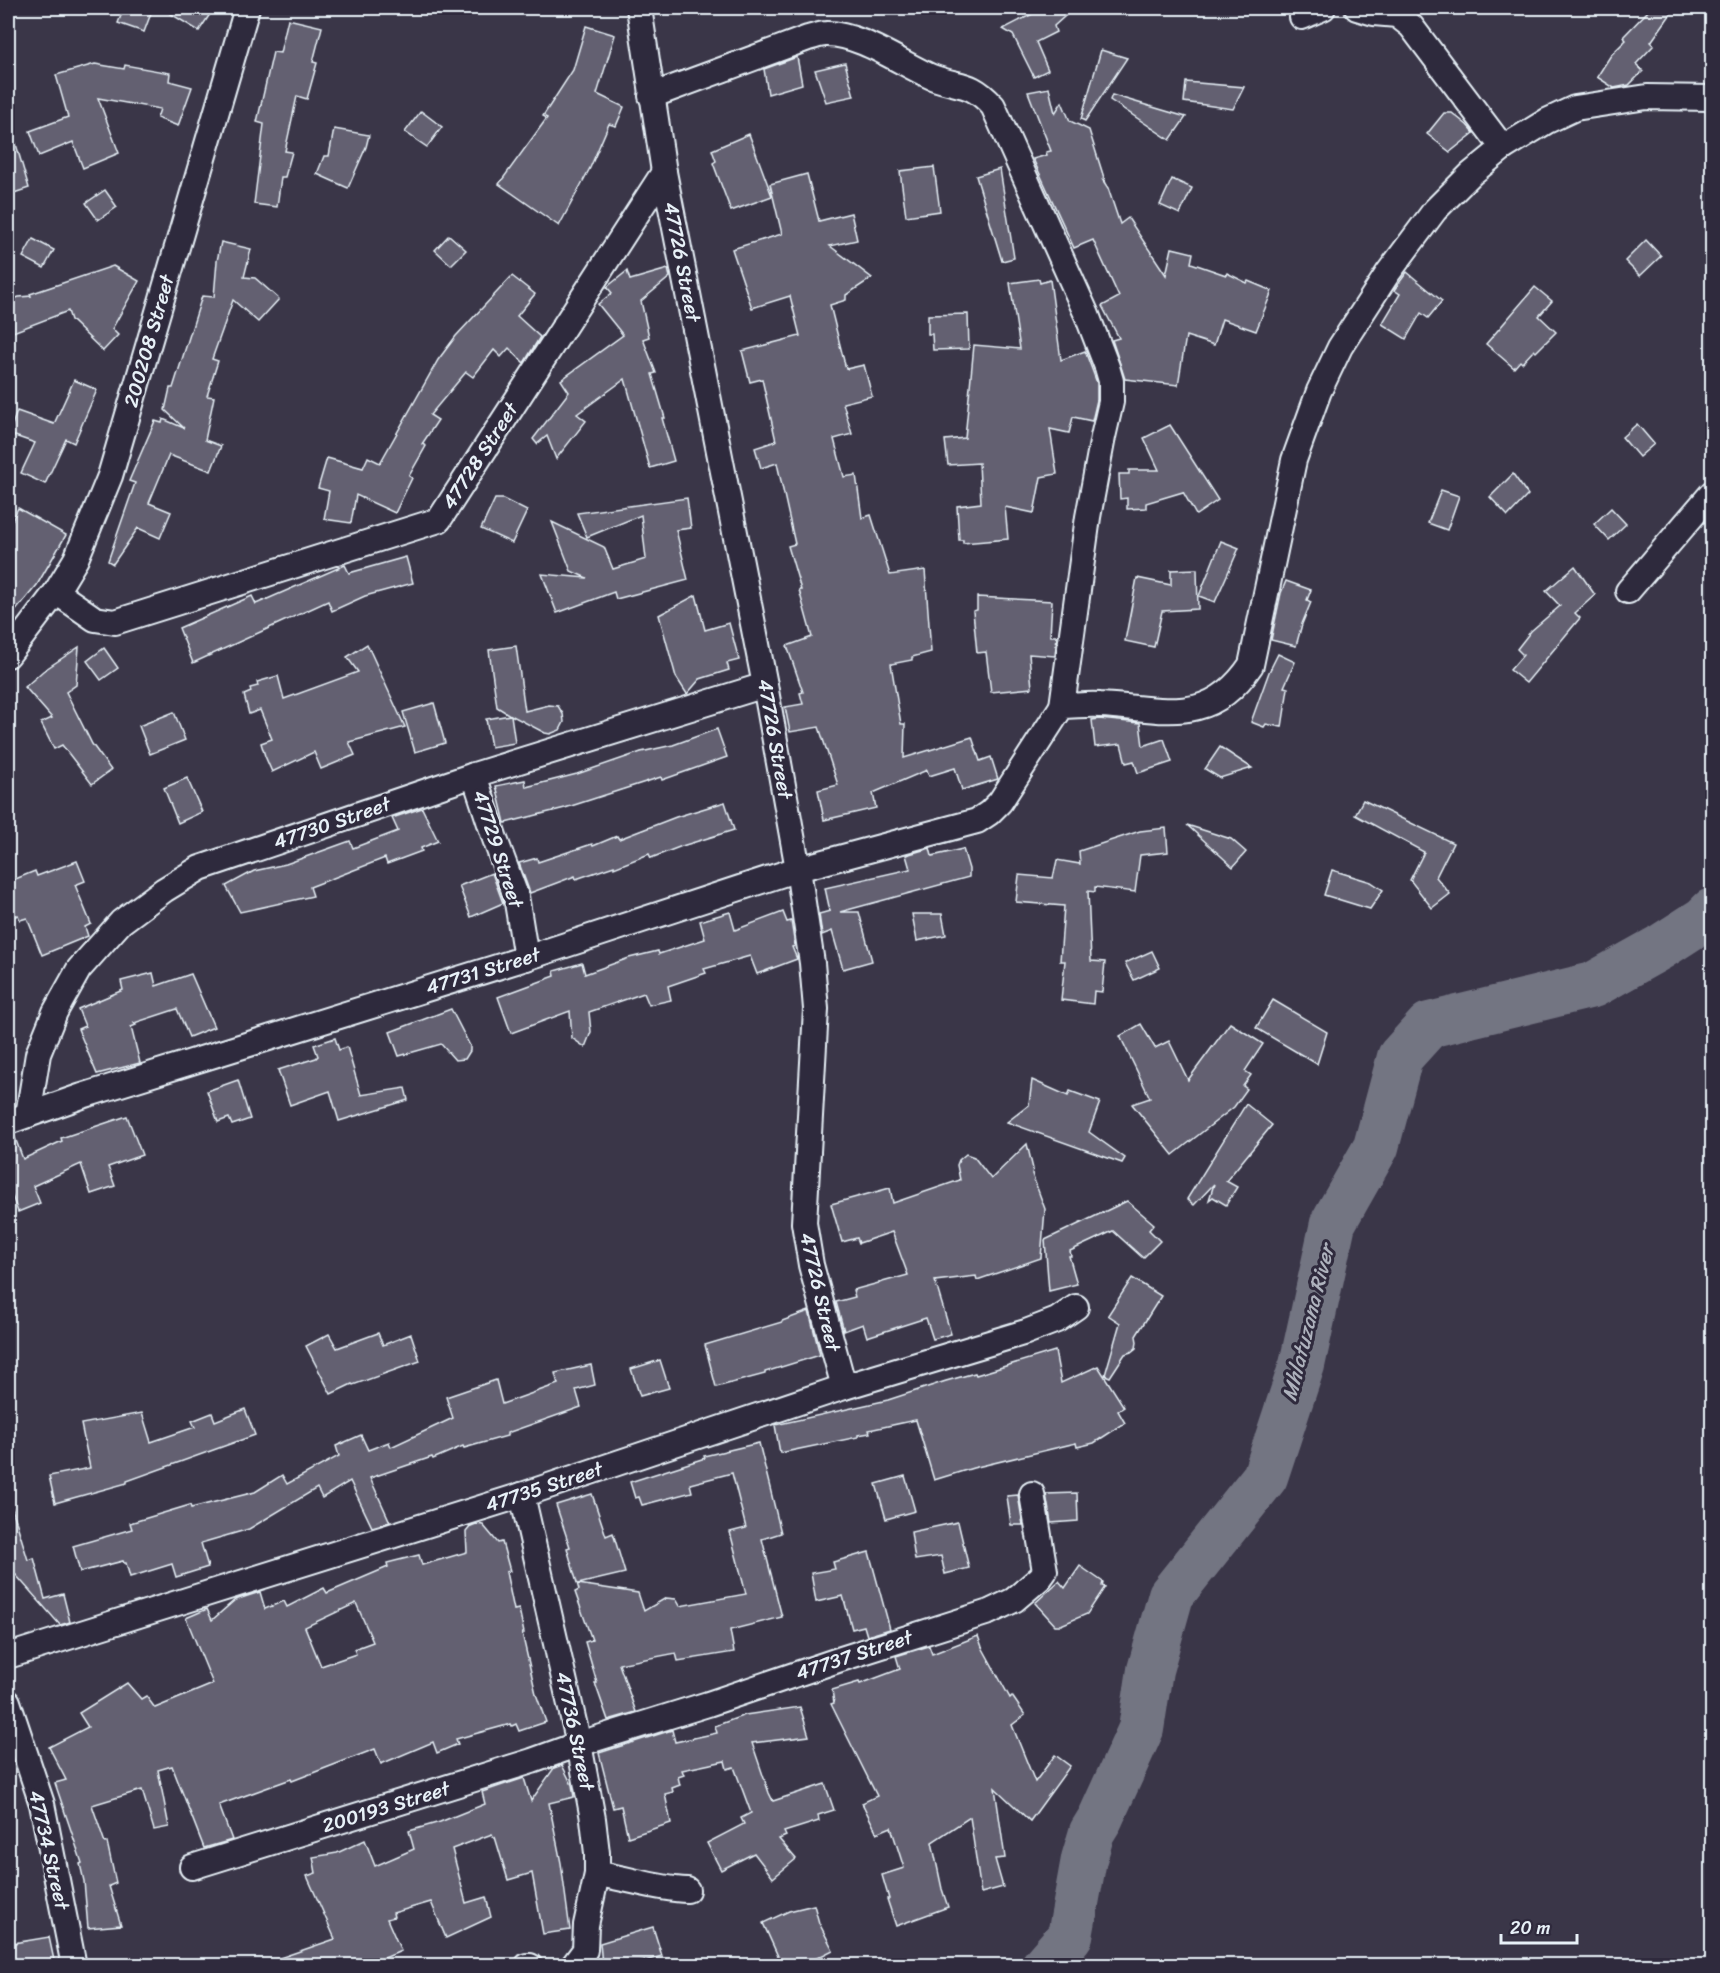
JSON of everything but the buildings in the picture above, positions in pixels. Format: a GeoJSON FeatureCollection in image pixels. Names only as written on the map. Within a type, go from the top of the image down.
{"type":"FeatureCollection","features":[{"type":"Feature","properties":{"kind":"street","name":"200208 Street"},"geometry":{"type":"LineString","coordinates":[[8,655],[56,592],[76,559],[110,476],[248,8]]}},
{"type":"Feature","properties":{"kind":"street","name":"47726 Street"},"geometry":{"type":"LineString","coordinates":[[639,8],[664,172],[765,684],[798,869],[812,963],[816,1009],[804,1223],[811,1265],[844,1386]]}},
{"type":"Feature","properties":{"kind":"street"},"geometry":{"type":"LineString","coordinates":[[1357,8],[1374,13],[1397,15],[1411,26],[1503,148]]}},
{"type":"Feature","properties":{"kind":"street"},"geometry":{"type":"LineString","coordinates":[[651,96],[808,38],[826,34],[861,42],[934,78],[974,89],[993,106],[1087,315],[1111,381],[1111,402],[1102,437],[1088,517],[1062,706],[1098,705],[1164,711],[1197,709],[1212,702],[1241,680],[1251,665],[1294,460],[1319,391],[1340,347],[1388,273],[1435,210],[1471,174],[1503,148],[1547,121],[1575,108],[1647,97],[1713,98]]}},
{"type":"Feature","properties":{"kind":"street","name":"47728 Street"},"geometry":{"type":"LineString","coordinates":[[56,592],[95,619],[115,622],[439,520],[664,172]]}},
{"type":"Feature","properties":{"kind":"street"},"geometry":{"type":"LineString","coordinates":[[1628,591],[1713,493]]}},
{"type":"Feature","properties":{"kind":"street","name":"47730 Street"},"geometry":{"type":"LineString","coordinates":[[18,1118],[38,1054],[55,1012],[79,969],[121,922],[164,890],[200,868],[474,775],[765,684]]}},
{"type":"Feature","properties":{"kind":"street","name":"47731 Street"},"geometry":{"type":"LineString","coordinates":[[18,1118],[526,958],[798,869],[977,821],[1000,802],[1062,706]]}},
{"type":"Feature","properties":{"kind":"street","name":"47729 Street"},"geometry":{"type":"LineString","coordinates":[[474,775],[516,896],[526,958]]}},
{"type":"Feature","properties":{"kind":"street","name":"47735 Street"},"geometry":{"type":"LineString","coordinates":[[8,1656],[522,1495],[844,1386],[1026,1332],[1057,1320],[1076,1307]]}},
{"type":"Feature","properties":{"kind":"street","name":"47737 Street"},"geometry":{"type":"LineString","coordinates":[[579,1744],[989,1612],[1014,1600],[1045,1571],[1032,1494]]}},
{"type":"Feature","properties":{"kind":"street","name":"47736 Street"},"geometry":{"type":"LineString","coordinates":[[522,1495],[579,1744],[597,1853],[597,1874],[586,1925],[585,1950],[573,1965]]}},
{"type":"Feature","properties":{"kind":"street","name":"47734 Street"},"geometry":{"type":"LineString","coordinates":[[8,1702],[16,1754],[42,1804],[74,1965]]}},
{"type":"Feature","properties":{"kind":"street","name":"200193 Street"},"geometry":{"type":"LineString","coordinates":[[192,1867],[532,1761],[579,1744]]}},
{"type":"Feature","properties":{"kind":"street"},"geometry":{"type":"LineString","coordinates":[[597,1874],[668,1889],[687,1890]]}},
{"type":"Feature","properties":{"kind":"waterway","name":"Mhlatuzana River"},"geometry":{"type":"LineString","coordinates":[[1044,1966],[1070,1936],[1084,1859],[1092,1832],[1141,1729],[1150,1670],[1171,1595],[1265,1477],[1302,1365],[1333,1223],[1376,1147],[1400,1057],[1429,1025],[1593,985],[1659,948],[1704,919],[1712,911]]}}]}
